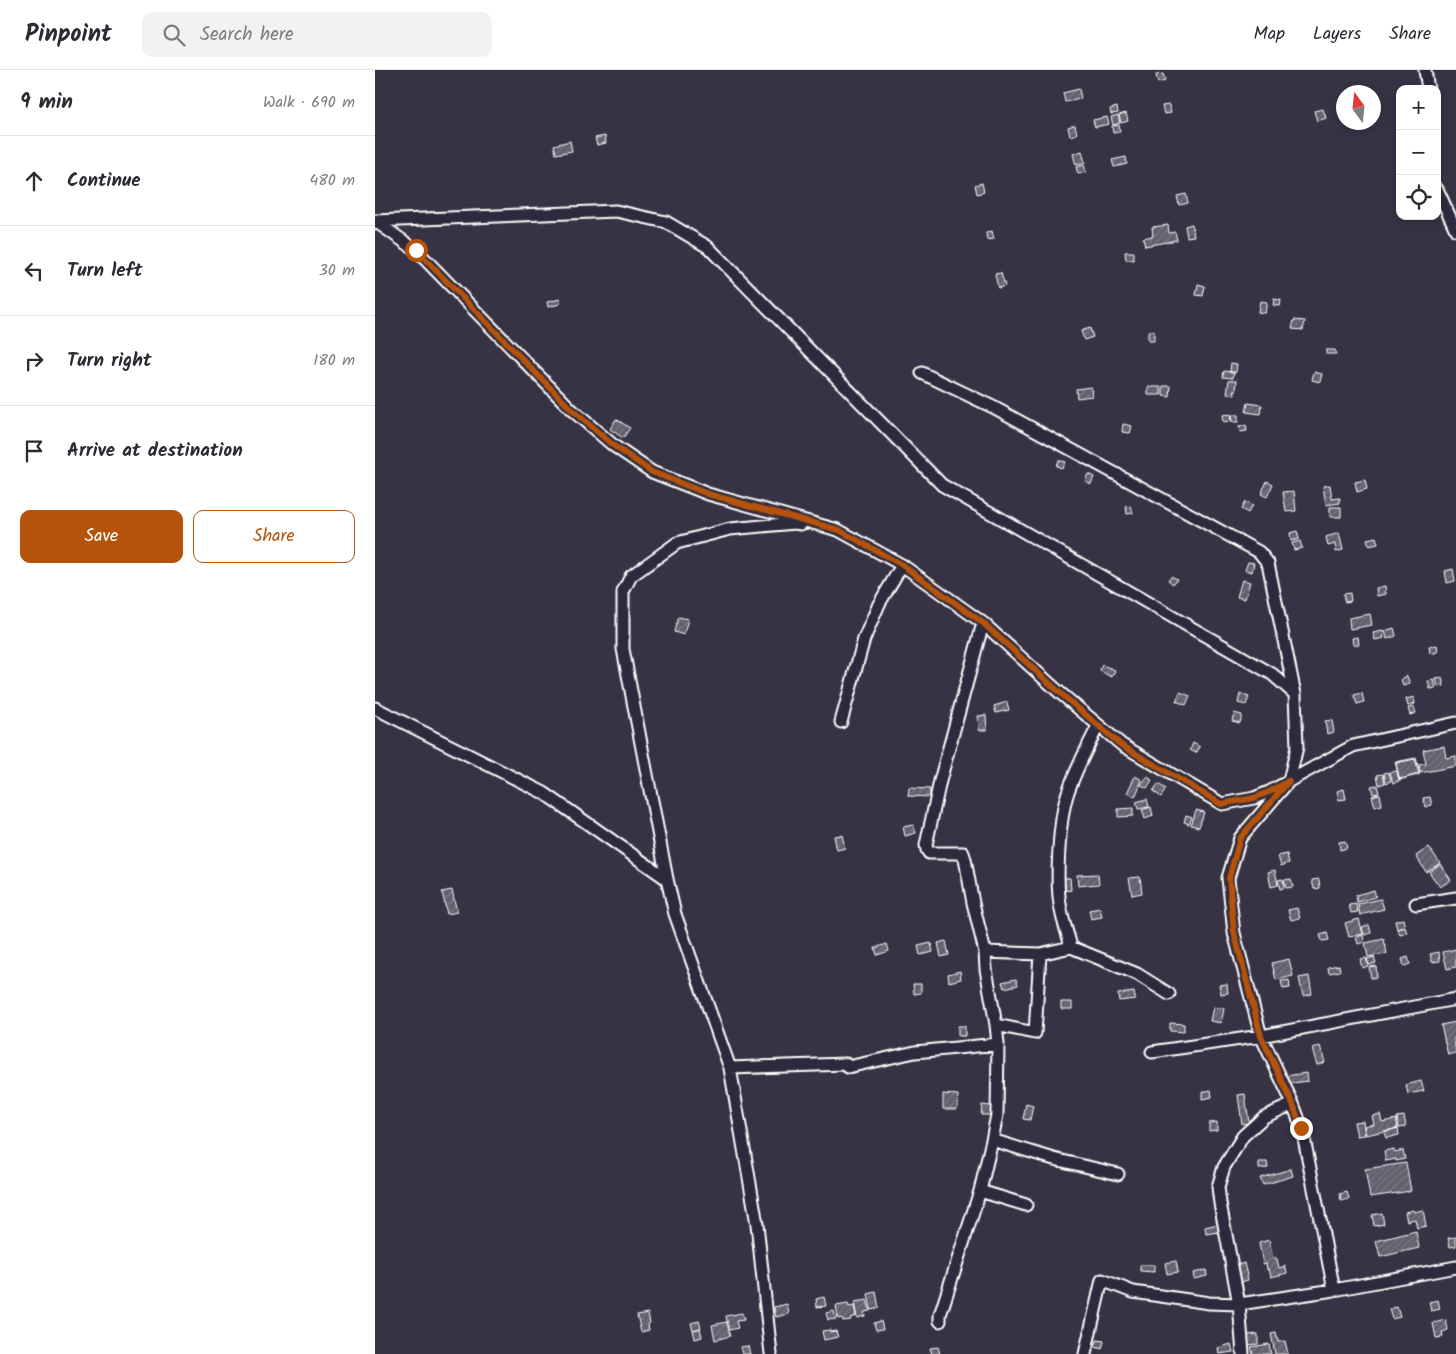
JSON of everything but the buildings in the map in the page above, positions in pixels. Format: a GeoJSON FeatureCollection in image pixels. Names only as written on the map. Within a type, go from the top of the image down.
{"type":"FeatureCollection","features":[{"type":"Feature","properties":{"kind":"street"},"geometry":{"type":"LineString","coordinates":[[1425,70],[1427,85]]}},
{"type":"Feature","properties":{"kind":"street"},"geometry":{"type":"LineString","coordinates":[[1441,198],[1456,230]]}},
{"type":"Feature","properties":{"kind":"street"},"geometry":{"type":"LineString","coordinates":[[375,221],[616,211],[666,222],[707,247],[942,485],[1272,674],[1295,694]]}},
{"type":"Feature","properties":{"kind":"street"},"geometry":{"type":"LineString","coordinates":[[375,221],[416,250],[572,410],[614,446],[652,472],[708,494],[839,530],[902,565],[983,623],[1121,745],[1221,804],[1254,798],[1269,792],[1353,746],[1456,723]]}},
{"type":"Feature","properties":{"kind":"street"},"geometry":{"type":"LineString","coordinates":[[922,373],[995,408],[1259,552],[1269,563],[1295,694],[1297,746],[1289,781],[1240,838],[1229,878],[1234,932],[1261,1036],[1293,1104],[1301,1128],[1334,1290]]}},
{"type":"Feature","properties":{"kind":"street"},"geometry":{"type":"LineString","coordinates":[[771,1354],[757,1224],[731,1068],[675,914],[667,879],[623,649],[623,592],[631,576],[677,543],[730,529],[795,523],[839,530]]}},
{"type":"Feature","properties":{"kind":"street"},"geometry":{"type":"LineString","coordinates":[[841,722],[864,639],[879,604],[902,565]]}},
{"type":"Feature","properties":{"kind":"street"},"geometry":{"type":"LineString","coordinates":[[940,1321],[979,1191],[997,1115],[998,1044],[996,1025],[986,969],[985,952],[973,904],[965,858],[963,853],[929,853],[926,845],[940,781],[983,623]]}},
{"type":"Feature","properties":{"kind":"street"},"geometry":{"type":"LineString","coordinates":[[375,708],[544,793],[667,879]]}},
{"type":"Feature","properties":{"kind":"street"},"geometry":{"type":"LineString","coordinates":[[1071,946],[1058,892],[1061,834],[1067,795],[1078,765],[1098,726]]}},
{"type":"Feature","properties":{"kind":"street"},"geometry":{"type":"LineString","coordinates":[[1416,904],[1456,898]]}},
{"type":"Feature","properties":{"kind":"street"},"geometry":{"type":"LineString","coordinates":[[985,952],[1040,954],[1071,946],[1137,974],[1169,994]]}},
{"type":"Feature","properties":{"kind":"street"},"geometry":{"type":"LineString","coordinates":[[996,1025],[1035,1033],[1040,954]]}},
{"type":"Feature","properties":{"kind":"street"},"geometry":{"type":"LineString","coordinates":[[1152,1052],[1261,1036],[1456,998]]}},
{"type":"Feature","properties":{"kind":"street"},"geometry":{"type":"LineString","coordinates":[[731,1068],[846,1064],[848,1067],[915,1052],[998,1044]]}},
{"type":"Feature","properties":{"kind":"street"},"geometry":{"type":"LineString","coordinates":[[1243,1354],[1239,1304],[1218,1187],[1224,1167],[1243,1136],[1264,1117],[1293,1104]]}},
{"type":"Feature","properties":{"kind":"street"},"geometry":{"type":"LineString","coordinates":[[992,1140],[1054,1159],[1118,1174]]}},
{"type":"Feature","properties":{"kind":"street"},"geometry":{"type":"LineString","coordinates":[[979,1191],[1026,1204]]}},
{"type":"Feature","properties":{"kind":"street"},"geometry":{"type":"LineString","coordinates":[[1085,1354],[1102,1280],[1133,1292],[1209,1303],[1239,1304],[1334,1290],[1456,1267]]}},
{"type":"Feature","properties":{"kind":"route"},"geometry":{"type":"LineString","coordinates":[[416,250],[572,410],[614,446],[652,472],[708,494],[839,530],[902,565],[983,623],[1121,745],[1221,804],[1254,798],[1289,781],[1240,838],[1229,878],[1234,932],[1261,1036],[1293,1104],[1301,1128]]}}]}
